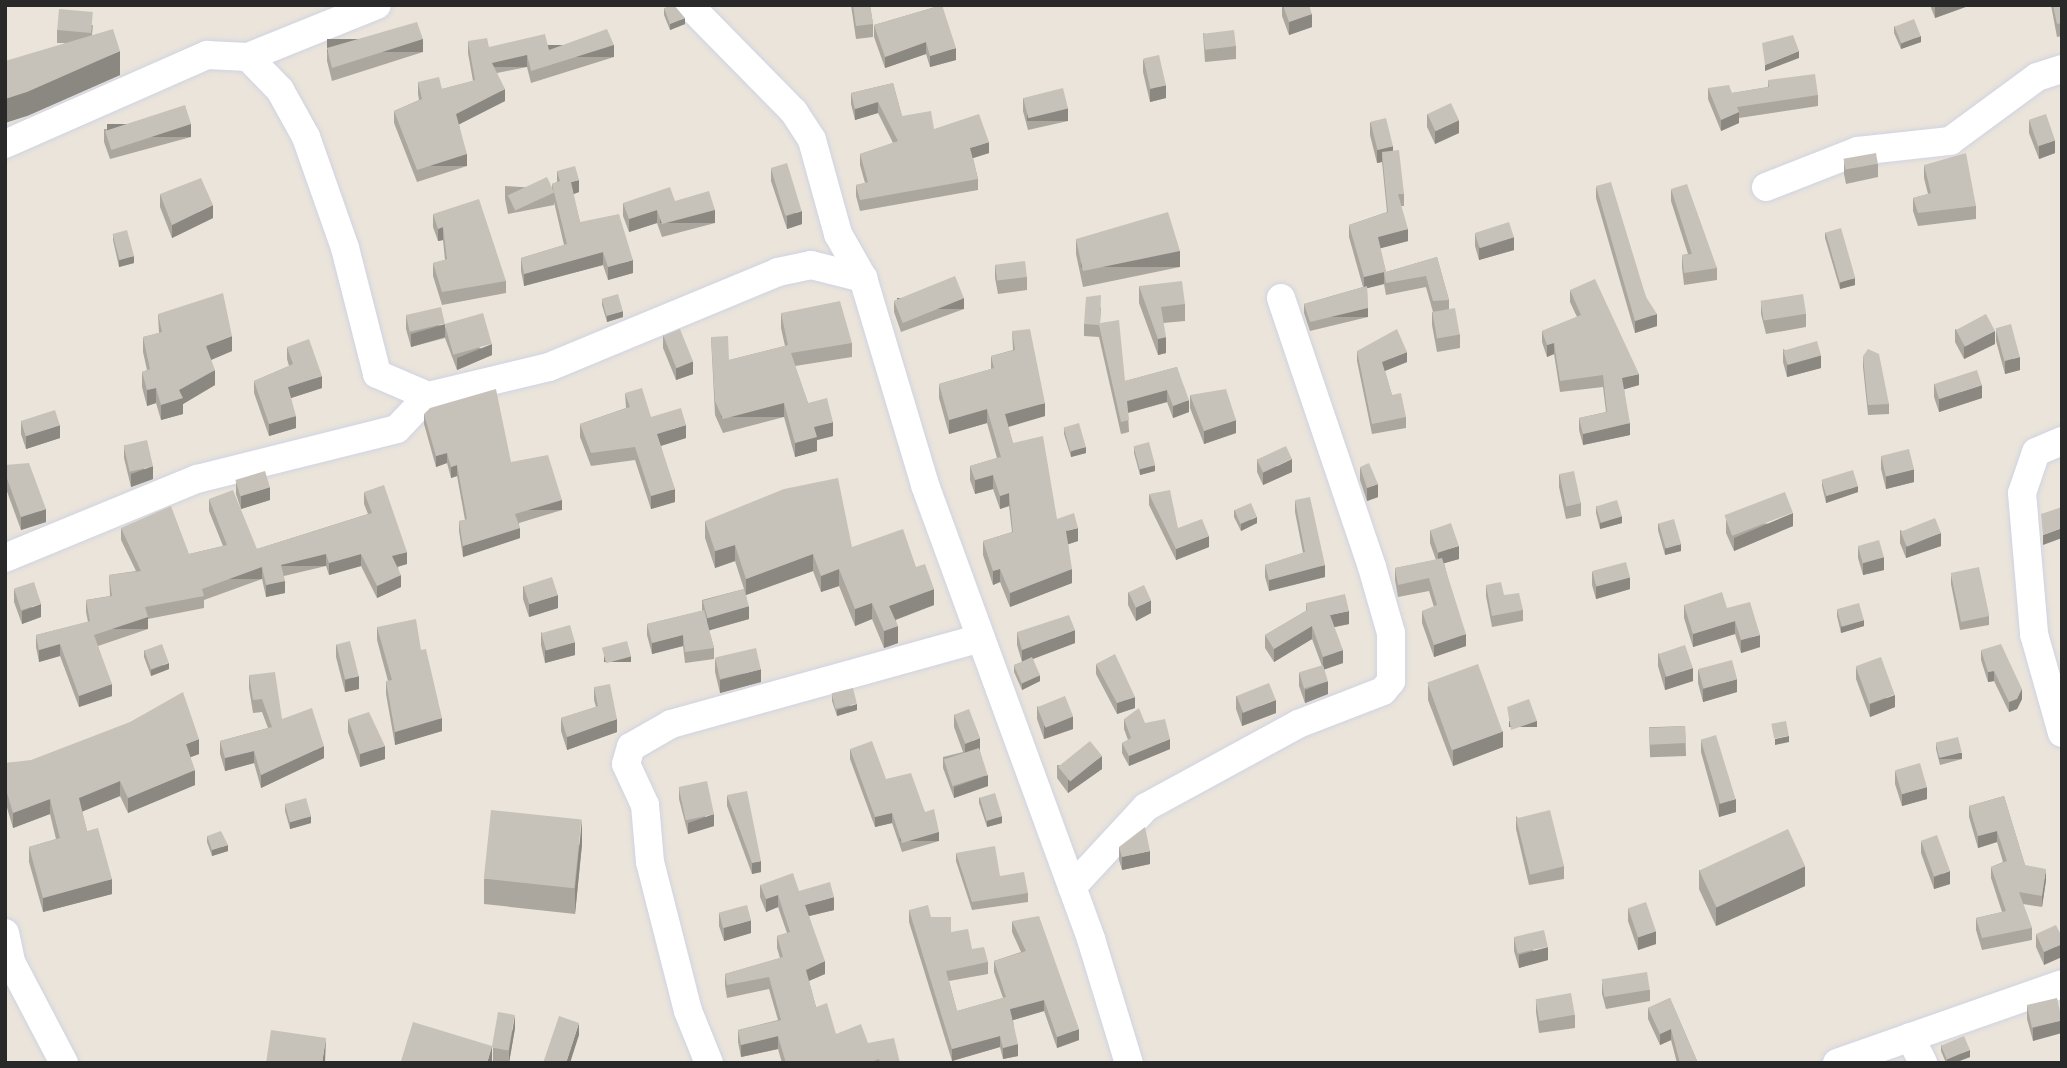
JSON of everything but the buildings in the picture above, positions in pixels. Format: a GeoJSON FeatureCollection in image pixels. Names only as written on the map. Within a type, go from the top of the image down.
{"type":"FeatureCollection","features":[{"type":"Feature","properties":{"kind":"street"},"geometry":{"type":"LineString","coordinates":[[5,144],[207,55],[248,57],[377,5]]}},
{"type":"Feature","properties":{"kind":"street"},"geometry":{"type":"LineString","coordinates":[[689,5],[794,112],[812,140],[838,234],[863,278],[978,639],[1072,887],[1129,1063]]}},
{"type":"Feature","properties":{"kind":"street"},"geometry":{"type":"LineString","coordinates":[[248,57],[280,90],[306,138],[345,248],[377,374],[404,391],[428,396],[548,367],[778,272],[811,265],[863,278]]}},
{"type":"Feature","properties":{"kind":"street"},"geometry":{"type":"LineString","coordinates":[[1766,187],[1858,151],[1950,141],[2037,77],[2062,69]]}},
{"type":"Feature","properties":{"kind":"street"},"geometry":{"type":"LineString","coordinates":[[1072,887],[1146,807],[1298,724],[1383,691],[1391,681],[1391,633],[1373,567],[1281,298]]}},
{"type":"Feature","properties":{"kind":"street"},"geometry":{"type":"LineString","coordinates":[[5,558],[197,479],[397,429],[428,396]]}},
{"type":"Feature","properties":{"kind":"street"},"geometry":{"type":"LineString","coordinates":[[2062,440],[2036,453],[2022,493],[2034,634],[2062,733]]}},
{"type":"Feature","properties":{"kind":"street"},"geometry":{"type":"LineString","coordinates":[[709,1063],[688,1010],[650,862],[645,805],[626,764],[631,747],[671,724],[978,639]]}},
{"type":"Feature","properties":{"kind":"street"},"geometry":{"type":"LineString","coordinates":[[5,933],[8,963],[64,1063]]}},
{"type":"Feature","properties":{"kind":"street"},"geometry":{"type":"LineString","coordinates":[[1837,1063],[2062,984]]}},
{"type":"Feature","properties":{"kind":"street"},"geometry":{"type":"LineString","coordinates":[[1910,1037],[1923,1063]]}}]}
